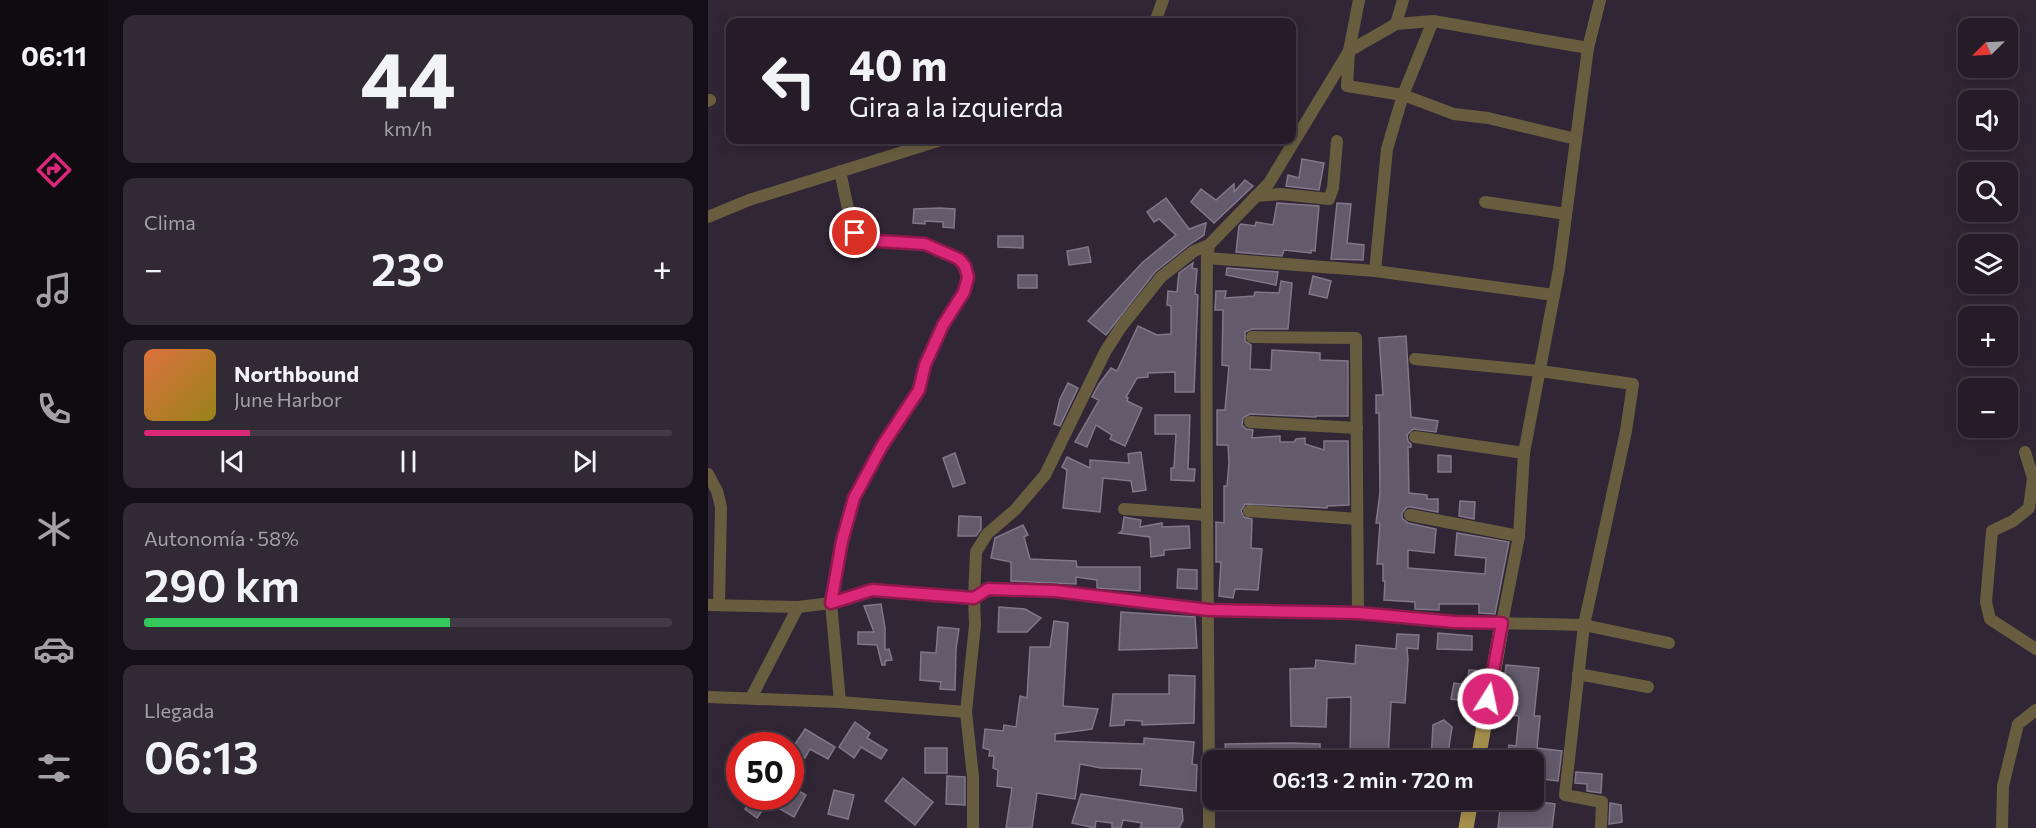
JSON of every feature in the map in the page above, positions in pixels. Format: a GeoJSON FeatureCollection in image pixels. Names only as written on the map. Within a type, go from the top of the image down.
{"type":"FeatureCollection","features":[{"type":"Feature","properties":{"kind":"main road"},"geometry":{"type":"LineString","coordinates":[[1480,750],[1502,623]]}},
{"type":"Feature","properties":{"kind":"main road"},"geometry":{"type":"LineString","coordinates":[[1466,828],[1469,810]]}},
{"type":"Feature","properties":{"kind":"street"},"geometry":{"type":"LineString","coordinates":[[1156,18],[1163,0]]}},
{"type":"Feature","properties":{"kind":"street"},"geometry":{"type":"LineString","coordinates":[[1359,0],[1349,51],[1347,86],[1403,95],[1454,114],[1488,118],[1576,139]]}},
{"type":"Feature","properties":{"kind":"street"},"geometry":{"type":"LineString","coordinates":[[1396,24],[1403,0]]}},
{"type":"Feature","properties":{"kind":"street"},"geometry":{"type":"LineString","coordinates":[[1502,623],[1519,536],[1524,453],[1554,296],[1588,48],[1600,0]]}},
{"type":"Feature","properties":{"kind":"street"},"geometry":{"type":"LineString","coordinates":[[1296,138],[1349,51],[1396,24],[1433,21],[1588,48]]}},
{"type":"Feature","properties":{"kind":"street"},"geometry":{"type":"LineString","coordinates":[[1375,271],[1387,149],[1403,95],[1433,21]]}},
{"type":"Feature","properties":{"kind":"street"},"geometry":{"type":"LineString","coordinates":[[1256,196],[1281,194],[1329,199],[1333,188],[1337,141]]}},
{"type":"Feature","properties":{"kind":"street"},"geometry":{"type":"LineString","coordinates":[[708,217],[734,205],[928,144]]}},
{"type":"Feature","properties":{"kind":"street"},"geometry":{"type":"LineString","coordinates":[[1209,828],[1209,610],[1206,515],[1208,251],[1269,183],[1293,144]]}},
{"type":"Feature","properties":{"kind":"street"},"geometry":{"type":"LineString","coordinates":[[840,171],[852,228],[859,237],[873,241],[925,244],[959,259],[965,266],[968,277],[964,292],[938,335],[925,365],[919,390],[882,446],[854,498],[842,541],[831,603],[840,702]]}},
{"type":"Feature","properties":{"kind":"street"},"geometry":{"type":"LineString","coordinates":[[1485,202],[1566,214]]}},
{"type":"Feature","properties":{"kind":"street"},"geometry":{"type":"LineString","coordinates":[[973,828],[973,777],[966,712],[975,625],[975,559],[979,546],[987,534],[1021,505],[1045,475],[1105,352],[1121,327],[1161,278],[1194,251],[1208,251],[1554,296]]}},
{"type":"Feature","properties":{"kind":"street"},"geometry":{"type":"LineString","coordinates":[[1252,337],[1356,338],[1358,613]]}},
{"type":"Feature","properties":{"kind":"street"},"geometry":{"type":"LineString","coordinates":[[1415,359],[1540,371],[1633,384],[1626,431],[1584,625],[1565,795],[1602,802],[1601,828]]}},
{"type":"Feature","properties":{"kind":"street"},"geometry":{"type":"LineString","coordinates":[[1250,422],[1357,428]]}},
{"type":"Feature","properties":{"kind":"street"},"geometry":{"type":"LineString","coordinates":[[1415,437],[1524,453]]}},
{"type":"Feature","properties":{"kind":"street"},"geometry":{"type":"LineString","coordinates":[[2025,452],[2033,478],[2029,508],[2013,521],[1992,531],[1986,602],[1990,620],[2036,649]]}},
{"type":"Feature","properties":{"kind":"street"},"geometry":{"type":"LineString","coordinates":[[708,474],[717,490],[721,507],[714,605],[798,607],[831,603],[872,590],[974,598],[988,589],[1055,591],[1209,610],[1358,613],[1455,622],[1584,625],[1669,643]]}},
{"type":"Feature","properties":{"kind":"street"},"geometry":{"type":"LineString","coordinates":[[1124,509],[1206,515]]}},
{"type":"Feature","properties":{"kind":"street"},"geometry":{"type":"LineString","coordinates":[[1249,512],[1357,519]]}},
{"type":"Feature","properties":{"kind":"street"},"geometry":{"type":"LineString","coordinates":[[1410,515],[1519,536]]}},
{"type":"Feature","properties":{"kind":"street"},"geometry":{"type":"LineString","coordinates":[[751,698],[798,607]]}},
{"type":"Feature","properties":{"kind":"street"},"geometry":{"type":"LineString","coordinates":[[1578,674],[1648,687]]}},
{"type":"Feature","properties":{"kind":"street"},"geometry":{"type":"LineString","coordinates":[[708,697],[840,702],[966,712]]}},
{"type":"Feature","properties":{"kind":"street"},"geometry":{"type":"LineString","coordinates":[[2002,828],[2003,786],[2018,724],[2036,710]]}},
{"type":"Feature","properties":{"kind":"building"},"geometry":{"type":"Polygon","coordinates":[[[1302,159],[1324,163],[1319,190],[1286,186],[1288,175],[1299,178],[1302,159]]]}},
{"type":"Feature","properties":{"kind":"building"},"geometry":{"type":"Polygon","coordinates":[[[1245,180],[1253,186],[1214,223],[1191,202],[1201,189],[1216,200],[1234,184],[1234,192],[1245,180]]]}},
{"type":"Feature","properties":{"kind":"building"},"geometry":{"type":"Polygon","coordinates":[[[1166,198],[1189,229],[1206,223],[1204,235],[1155,272],[1106,335],[1088,321],[1143,262],[1176,235],[1159,219],[1154,222],[1147,212],[1166,198]]]}},
{"type":"Feature","properties":{"kind":"building"},"geometry":{"type":"Polygon","coordinates":[[[1277,203],[1319,206],[1315,251],[1311,250],[1311,253],[1284,250],[1282,256],[1236,252],[1239,226],[1241,224],[1255,226],[1256,222],[1273,225],[1277,203]]]}},
{"type":"Feature","properties":{"kind":"building"},"geometry":{"type":"Polygon","coordinates":[[[1337,203],[1351,204],[1347,243],[1364,245],[1363,260],[1331,259],[1337,203]]]}},
{"type":"Feature","properties":{"kind":"building"},"geometry":{"type":"Polygon","coordinates":[[[914,209],[955,209],[954,228],[943,227],[943,222],[913,223],[914,209]]]}},
{"type":"Feature","properties":{"kind":"building"},"geometry":{"type":"Polygon","coordinates":[[[998,236],[1023,236],[1023,248],[998,247],[998,236]]]}},
{"type":"Feature","properties":{"kind":"building"},"geometry":{"type":"Polygon","coordinates":[[[1088,247],[1091,262],[1069,265],[1067,251],[1088,247]]]}},
{"type":"Feature","properties":{"kind":"building"},"geometry":{"type":"Polygon","coordinates":[[[1193,263],[1192,268],[1197,269],[1195,294],[1198,295],[1194,392],[1175,392],[1175,372],[1148,373],[1148,377],[1137,378],[1126,397],[1127,401],[1142,408],[1125,446],[1110,439],[1112,435],[1096,425],[1087,447],[1075,442],[1099,400],[1092,397],[1099,384],[1111,368],[1117,371],[1138,326],[1157,335],[1171,334],[1171,306],[1167,305],[1168,291],[1177,292],[1179,273],[1193,263]]]}},
{"type":"Feature","properties":{"kind":"building"},"geometry":{"type":"Polygon","coordinates":[[[1227,268],[1278,272],[1276,285],[1226,275],[1227,268]]]}},
{"type":"Feature","properties":{"kind":"building"},"geometry":{"type":"Polygon","coordinates":[[[1018,275],[1037,275],[1037,288],[1018,288],[1018,275]]]}},
{"type":"Feature","properties":{"kind":"building"},"geometry":{"type":"Polygon","coordinates":[[[1313,276],[1331,281],[1327,298],[1309,294],[1313,276]]]}},
{"type":"Feature","properties":{"kind":"building"},"geometry":{"type":"Polygon","coordinates":[[[1281,281],[1292,283],[1288,329],[1252,329],[1245,332],[1245,341],[1251,345],[1250,369],[1271,370],[1272,350],[1320,353],[1320,360],[1348,361],[1348,416],[1250,414],[1243,418],[1242,425],[1246,429],[1253,430],[1252,438],[1280,436],[1280,442],[1294,442],[1296,439],[1305,438],[1305,444],[1324,450],[1324,441],[1348,441],[1349,505],[1327,506],[1327,508],[1245,504],[1241,511],[1244,517],[1252,519],[1251,548],[1262,549],[1258,590],[1235,589],[1233,598],[1219,596],[1221,562],[1216,562],[1216,522],[1224,523],[1224,486],[1227,486],[1229,463],[1228,445],[1217,445],[1217,410],[1225,410],[1229,366],[1222,365],[1223,310],[1215,310],[1216,291],[1226,291],[1225,298],[1254,296],[1255,292],[1279,293],[1281,281]]]}},
{"type":"Feature","properties":{"kind":"building"},"geometry":{"type":"Polygon","coordinates":[[[1406,336],[1411,417],[1438,421],[1436,432],[1413,429],[1407,435],[1411,444],[1411,447],[1408,447],[1409,493],[1427,495],[1427,499],[1438,499],[1438,512],[1407,507],[1402,513],[1402,518],[1408,523],[1436,529],[1434,553],[1408,550],[1408,568],[1485,574],[1486,558],[1455,555],[1457,533],[1509,542],[1495,614],[1479,613],[1479,604],[1439,604],[1439,610],[1415,609],[1415,602],[1384,600],[1383,564],[1377,564],[1380,523],[1376,523],[1380,493],[1379,413],[1376,413],[1376,395],[1383,395],[1379,338],[1406,336]]]}},
{"type":"Feature","properties":{"kind":"building"},"geometry":{"type":"Polygon","coordinates":[[[1068,383],[1078,388],[1060,426],[1054,424],[1060,399],[1068,383]]]}},
{"type":"Feature","properties":{"kind":"building"},"geometry":{"type":"Polygon","coordinates":[[[1155,415],[1190,415],[1188,469],[1195,469],[1194,481],[1171,480],[1176,434],[1155,434],[1155,415]]]}},
{"type":"Feature","properties":{"kind":"building"},"geometry":{"type":"Polygon","coordinates":[[[1141,452],[1146,490],[1133,492],[1131,481],[1103,478],[1100,512],[1063,508],[1067,470],[1062,467],[1067,457],[1090,468],[1090,460],[1129,463],[1128,454],[1141,452]]]}},
{"type":"Feature","properties":{"kind":"building"},"geometry":{"type":"Polygon","coordinates":[[[955,453],[965,483],[953,487],[943,458],[955,453]]]}},
{"type":"Feature","properties":{"kind":"building"},"geometry":{"type":"Polygon","coordinates":[[[1438,455],[1451,456],[1451,472],[1438,472],[1438,455]]]}},
{"type":"Feature","properties":{"kind":"building"},"geometry":{"type":"Polygon","coordinates":[[[1460,501],[1475,502],[1474,519],[1459,516],[1460,501]]]}},
{"type":"Feature","properties":{"kind":"building"},"geometry":{"type":"Polygon","coordinates":[[[959,516],[981,517],[981,529],[976,536],[958,536],[959,516]]]}},
{"type":"Feature","properties":{"kind":"building"},"geometry":{"type":"Polygon","coordinates":[[[1124,517],[1141,520],[1140,527],[1162,523],[1162,527],[1189,526],[1190,548],[1164,550],[1164,555],[1151,557],[1150,537],[1119,533],[1122,531],[1124,517]]]}},
{"type":"Feature","properties":{"kind":"building"},"geometry":{"type":"Polygon","coordinates":[[[1023,525],[1028,535],[1024,537],[1030,559],[1076,561],[1077,567],[1140,567],[1140,591],[1097,588],[1097,580],[1076,577],[1076,584],[1011,581],[1011,562],[991,558],[995,538],[1023,525]]]}},
{"type":"Feature","properties":{"kind":"building"},"geometry":{"type":"Polygon","coordinates":[[[1178,569],[1197,570],[1197,589],[1177,588],[1178,569]]]}},
{"type":"Feature","properties":{"kind":"building"},"geometry":{"type":"Polygon","coordinates":[[[881,604],[885,628],[885,650],[889,649],[892,660],[885,661],[885,665],[882,665],[877,645],[858,644],[858,632],[874,632],[864,606],[881,604]]]}},
{"type":"Feature","properties":{"kind":"building"},"geometry":{"type":"Polygon","coordinates":[[[999,607],[1025,609],[1041,618],[1027,632],[998,632],[999,607]]]}},
{"type":"Feature","properties":{"kind":"building"},"geometry":{"type":"Polygon","coordinates":[[[1121,612],[1195,617],[1197,648],[1119,650],[1121,612]]]}},
{"type":"Feature","properties":{"kind":"building"},"geometry":{"type":"Polygon","coordinates":[[[1054,621],[1068,623],[1063,706],[1098,709],[1092,729],[1055,734],[1055,741],[1144,744],[1144,738],[1194,742],[1192,764],[1197,765],[1196,791],[1140,785],[1142,769],[1101,768],[1080,764],[1075,799],[1037,793],[1032,828],[1006,828],[1012,788],[997,786],[998,770],[993,768],[994,756],[989,756],[990,750],[983,748],[985,729],[1003,731],[1004,725],[1016,727],[1020,696],[1027,698],[1030,647],[1050,647],[1054,621]]]}},
{"type":"Feature","properties":{"kind":"building"},"geometry":{"type":"Polygon","coordinates":[[[938,627],[959,629],[955,690],[940,689],[941,682],[920,680],[921,652],[936,653],[938,627]]]}},
{"type":"Feature","properties":{"kind":"building"},"geometry":{"type":"Polygon","coordinates":[[[1438,633],[1472,636],[1472,650],[1437,649],[1438,633]]]}},
{"type":"Feature","properties":{"kind":"building"},"geometry":{"type":"Polygon","coordinates":[[[1397,634],[1419,635],[1418,649],[1407,648],[1405,703],[1391,702],[1389,750],[1350,750],[1351,697],[1327,698],[1326,727],[1291,726],[1290,669],[1315,668],[1316,660],[1355,664],[1356,645],[1396,649],[1397,634]]]}},
{"type":"Feature","properties":{"kind":"building"},"geometry":{"type":"Polygon","coordinates":[[[1506,665],[1539,668],[1534,716],[1540,716],[1537,748],[1562,751],[1558,781],[1544,779],[1544,750],[1509,750],[1509,745],[1516,746],[1519,716],[1501,714],[1506,665]]]}},
{"type":"Feature","properties":{"kind":"building"},"geometry":{"type":"Polygon","coordinates":[[[1469,670],[1484,671],[1480,693],[1466,692],[1465,701],[1451,699],[1454,683],[1467,685],[1469,670]]]}},
{"type":"Feature","properties":{"kind":"building"},"geometry":{"type":"Polygon","coordinates":[[[1169,675],[1195,676],[1194,723],[1142,725],[1142,721],[1125,720],[1124,725],[1110,726],[1113,694],[1169,694],[1169,675]]]}},
{"type":"Feature","properties":{"kind":"building"},"geometry":{"type":"Polygon","coordinates":[[[1444,720],[1452,727],[1449,750],[1432,750],[1433,725],[1444,720]]]}},
{"type":"Feature","properties":{"kind":"building"},"geometry":{"type":"Polygon","coordinates":[[[855,722],[870,733],[867,738],[887,750],[881,759],[861,747],[854,758],[839,747],[855,722]]]}},
{"type":"Feature","properties":{"kind":"building"},"geometry":{"type":"Polygon","coordinates":[[[805,729],[835,747],[828,759],[810,749],[804,757],[803,732],[805,729]]]}},
{"type":"Feature","properties":{"kind":"building"},"geometry":{"type":"Polygon","coordinates":[[[1225,744],[1320,744],[1320,750],[1226,750],[1225,744]]]}},
{"type":"Feature","properties":{"kind":"building"},"geometry":{"type":"Polygon","coordinates":[[[925,748],[947,748],[947,773],[925,773],[925,748]]]}},
{"type":"Feature","properties":{"kind":"building"},"geometry":{"type":"Polygon","coordinates":[[[1576,772],[1602,774],[1601,793],[1587,791],[1587,784],[1575,783],[1576,772]]]}},
{"type":"Feature","properties":{"kind":"building"},"geometry":{"type":"Polygon","coordinates":[[[947,776],[965,777],[965,805],[946,804],[947,776]]]}},
{"type":"Feature","properties":{"kind":"building"},"geometry":{"type":"Polygon","coordinates":[[[903,778],[933,802],[915,825],[885,801],[903,778]]]}},
{"type":"Feature","properties":{"kind":"building"},"geometry":{"type":"Polygon","coordinates":[[[834,790],[854,795],[848,819],[828,814],[834,790]]]}},
{"type":"Feature","properties":{"kind":"building"},"geometry":{"type":"Polygon","coordinates":[[[1081,794],[1182,809],[1183,820],[1179,828],[1140,828],[1142,823],[1123,820],[1121,828],[1112,828],[1112,823],[1096,821],[1095,828],[1072,823],[1081,794]]]}},
{"type":"Feature","properties":{"kind":"building"},"geometry":{"type":"Polygon","coordinates":[[[1544,803],[1555,804],[1552,828],[1498,828],[1500,810],[1544,810],[1544,803]]]}},
{"type":"Feature","properties":{"kind":"building"},"geometry":{"type":"Polygon","coordinates":[[[1610,803],[1621,805],[1622,822],[1609,824],[1610,803]]]}},
{"type":"Feature","properties":{"kind":"building"},"geometry":{"type":"Polygon","coordinates":[[[746,810],[762,810],[757,818],[746,810]]]}},
{"type":"Feature","properties":{"kind":"building"},"geometry":{"type":"Polygon","coordinates":[[[782,810],[798,810],[794,817],[782,810]]]}},
{"type":"Feature","properties":{"kind":"route"},"geometry":{"type":"LineString","coordinates":[[855,233],[863,240],[925,244],[959,259],[965,266],[968,277],[964,292],[943,325],[925,365],[919,390],[882,446],[854,498],[845,525],[831,603],[872,590],[974,598],[988,589],[1055,591],[1209,610],[1358,613],[1455,622],[1502,623],[1488,699]]}}]}
